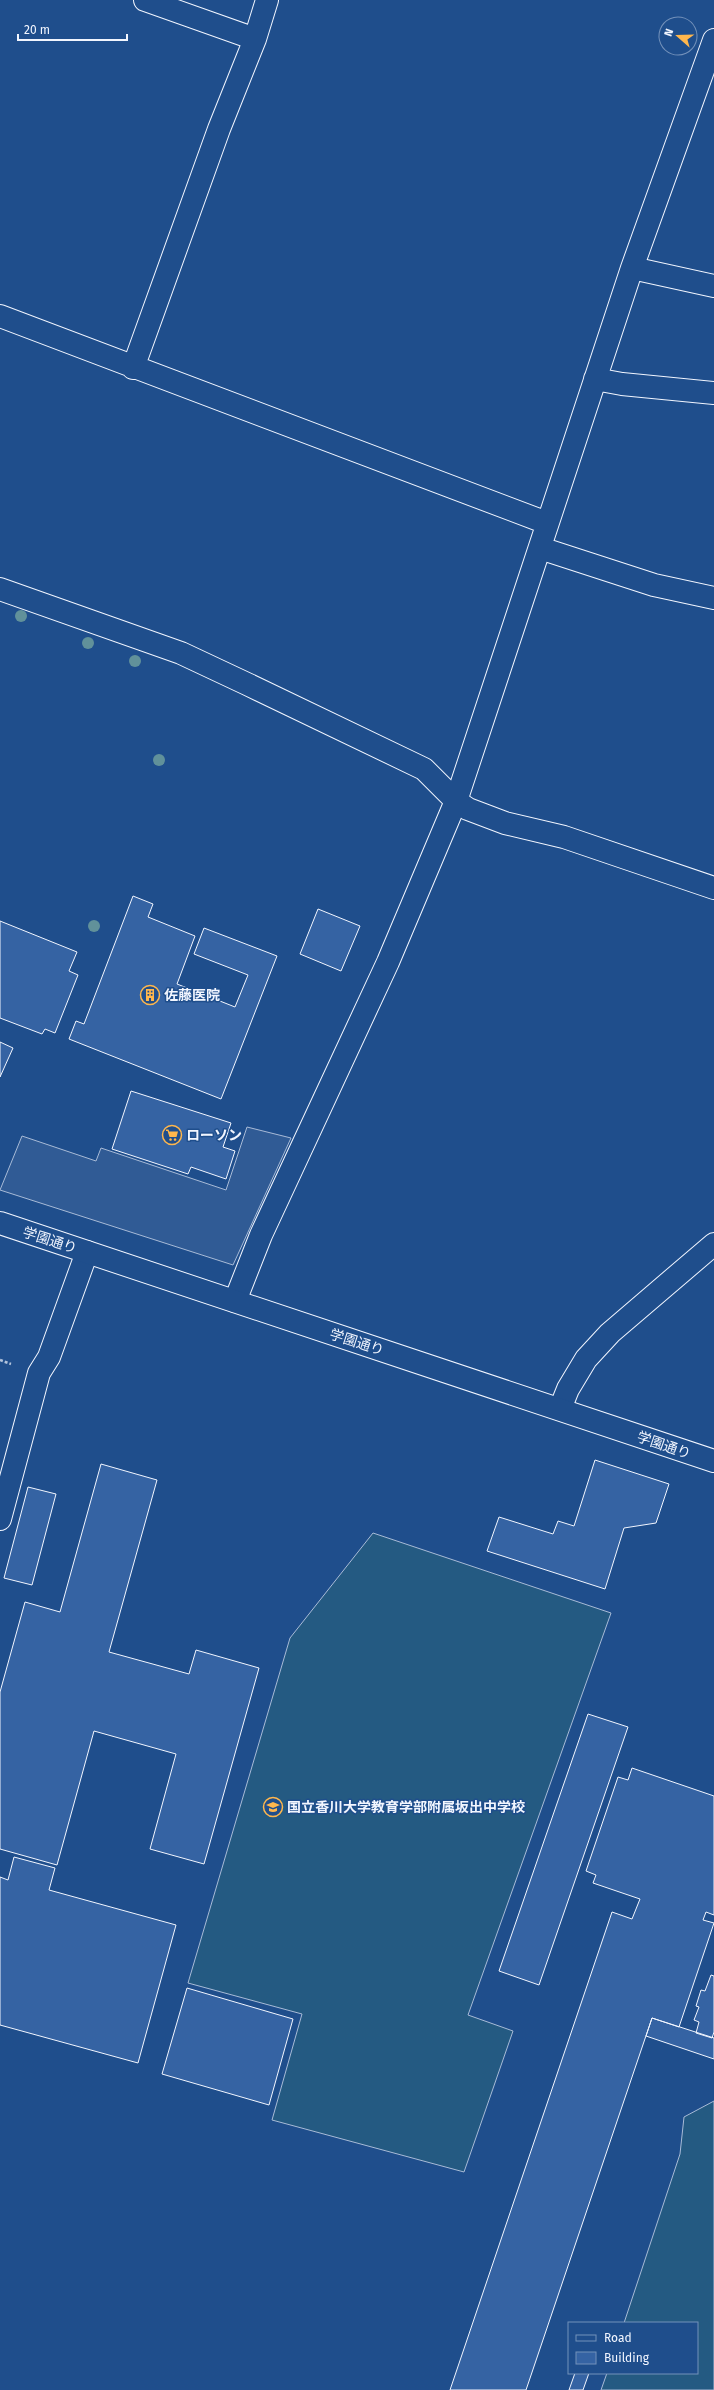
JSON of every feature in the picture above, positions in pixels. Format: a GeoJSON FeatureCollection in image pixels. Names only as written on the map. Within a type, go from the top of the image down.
{"type":"FeatureCollection","features":[{"type":"Feature","properties":{"kind":"street"},"geometry":{"type":"LineString","coordinates":[[145,0],[255,39]]}},
{"type":"Feature","properties":{"kind":"street"},"geometry":{"type":"LineString","coordinates":[[133,368],[219,129],[255,39],[267,0]]}},
{"type":"Feature","properties":{"kind":"street"},"geometry":{"type":"LineString","coordinates":[[235,1301],[261,1235],[388,962],[456,801],[632,268],[714,40]]}},
{"type":"Feature","properties":{"kind":"street"},"geometry":{"type":"LineString","coordinates":[[632,268],[714,286]]}},
{"type":"Feature","properties":{"kind":"street"},"geometry":{"type":"LineString","coordinates":[[0,316],[133,368],[547,523]]}},
{"type":"Feature","properties":{"kind":"street"},"geometry":{"type":"LineString","coordinates":[[595,379],[622,384],[714,393]]}},
{"type":"Feature","properties":{"kind":"street"},"geometry":{"type":"LineString","coordinates":[[540,548],[654,585],[714,598]]}},
{"type":"Feature","properties":{"kind":"street"},"geometry":{"type":"LineString","coordinates":[[0,589],[181,653],[424,770],[456,801],[468,809],[505,823],[564,837],[714,888]]}},
{"type":"Feature","properties":{"kind":"street","name":"学園通り"},"geometry":{"type":"LineString","coordinates":[[0,1223],[714,1461]]}},
{"type":"Feature","properties":{"kind":"street"},"geometry":{"type":"LineString","coordinates":[[560,1410],[568,1389],[586,1359],[610,1333],[714,1244]]}},
{"type":"Feature","properties":{"kind":"street"},"geometry":{"type":"LineString","coordinates":[[0,1518],[39,1373],[49,1357],[87,1252]]}},
{"type":"Feature","properties":{"kind":"shaded area"},"geometry":{"type":"Polygon","coordinates":[[[247,1127],[291,1138],[233,1265],[0,1190],[22,1136],[96,1161],[101,1148],[226,1190],[247,1127]]]}},
{"type":"Feature","properties":{"kind":"shaded area"},"geometry":{"type":"Polygon","coordinates":[[[373,1533],[611,1613],[468,2015],[513,2031],[464,2172],[272,2120],[302,2014],[188,1983],[290,1638],[373,1533]]]}},
{"type":"Feature","properties":{"kind":"shaded area"},"geometry":{"type":"Polygon","coordinates":[[[714,2101],[714,2390],[601,2390],[607,2374],[698,2374],[698,2322],[624,2322],[680,2154],[684,2117],[714,2101]]]}},
{"type":"Feature","properties":{"kind":"building","name":"佐藤医院"},"geometry":{"type":"Polygon","coordinates":[[[133,896],[153,904],[148,917],[195,936],[177,984],[235,1007],[248,975],[194,954],[204,928],[277,956],[221,1099],[69,1039],[76,1021],[84,1024],[133,896]]]}},
{"type":"Feature","properties":{"kind":"building"},"geometry":{"type":"Polygon","coordinates":[[[318,909],[360,926],[341,971],[300,954],[318,909]]]}},
{"type":"Feature","properties":{"kind":"building"},"geometry":{"type":"Polygon","coordinates":[[[0,921],[77,952],[69,971],[78,975],[55,1033],[45,1029],[42,1034],[0,1018],[0,921]]]}},
{"type":"Feature","properties":{"kind":"building"},"geometry":{"type":"Polygon","coordinates":[[[0,1042],[13,1048],[0,1077],[0,1042]]]}},
{"type":"Feature","properties":{"kind":"building","name":"ローソン"},"geometry":{"type":"Polygon","coordinates":[[[131,1091],[231,1123],[223,1147],[235,1151],[226,1179],[191,1167],[188,1174],[112,1149],[131,1091]]]}},
{"type":"Feature","properties":{"kind":"building"},"geometry":{"type":"Polygon","coordinates":[[[595,1460],[669,1484],[656,1523],[624,1528],[605,1589],[487,1551],[499,1517],[553,1534],[558,1521],[574,1526],[595,1460]]]}},
{"type":"Feature","properties":{"kind":"building"},"geometry":{"type":"Polygon","coordinates":[[[101,1464],[157,1480],[109,1652],[189,1674],[196,1650],[259,1668],[204,1864],[150,1849],[176,1754],[94,1731],[57,1865],[0,1849],[0,1692],[25,1602],[60,1612],[101,1464]]]}},
{"type":"Feature","properties":{"kind":"building"},"geometry":{"type":"Polygon","coordinates":[[[28,1487],[56,1494],[32,1585],[4,1578],[28,1487]]]}},
{"type":"Feature","properties":{"kind":"building"},"geometry":{"type":"Polygon","coordinates":[[[588,1714],[628,1727],[539,1985],[499,1971],[588,1714]]]}},
{"type":"Feature","properties":{"kind":"building"},"geometry":{"type":"Polygon","coordinates":[[[632,1768],[714,1796],[714,1915],[706,1912],[703,1920],[714,1923],[679,2027],[652,2018],[526,2390],[450,2390],[612,1912],[632,1919],[640,1899],[593,1883],[596,1875],[586,1871],[618,1777],[628,1780],[632,1768]]]}},
{"type":"Feature","properties":{"kind":"building"},"geometry":{"type":"Polygon","coordinates":[[[14,1857],[55,1868],[49,1890],[176,1925],[138,2063],[0,2025],[0,1877],[8,1880],[14,1857]]]}},
{"type":"Feature","properties":{"kind":"building"},"geometry":{"type":"Polygon","coordinates":[[[711,1975],[714,1976],[714,2032],[712,2038],[696,2033],[699,2022],[694,2020],[699,2007],[696,2006],[701,1990],[705,1991],[711,1975]]]}},
{"type":"Feature","properties":{"kind":"building"},"geometry":{"type":"Polygon","coordinates":[[[187,1988],[293,2019],[269,2105],[162,2074],[187,1988]]]}},
{"type":"Feature","properties":{"kind":"building"},"geometry":{"type":"Polygon","coordinates":[[[652,2018],[714,2038],[714,2059],[646,2036],[652,2018]]]}},
{"type":"Feature","properties":{"kind":"building"},"geometry":{"type":"Polygon","coordinates":[[[575,2374],[589,2374],[583,2390],[569,2390],[575,2374]]]}},
{"type":"Feature","properties":{"kind":"place","name":"佐藤医院"},"geometry":{"type":"Point","coordinates":[150,995]}},
{"type":"Feature","properties":{"kind":"place","name":"ローソン"},"geometry":{"type":"Point","coordinates":[172,1135]}},
{"type":"Feature","properties":{"kind":"place","name":"国立香川大学教育学部附属坂出中学校"},"geometry":{"type":"Point","coordinates":[273,1807]}}]}
